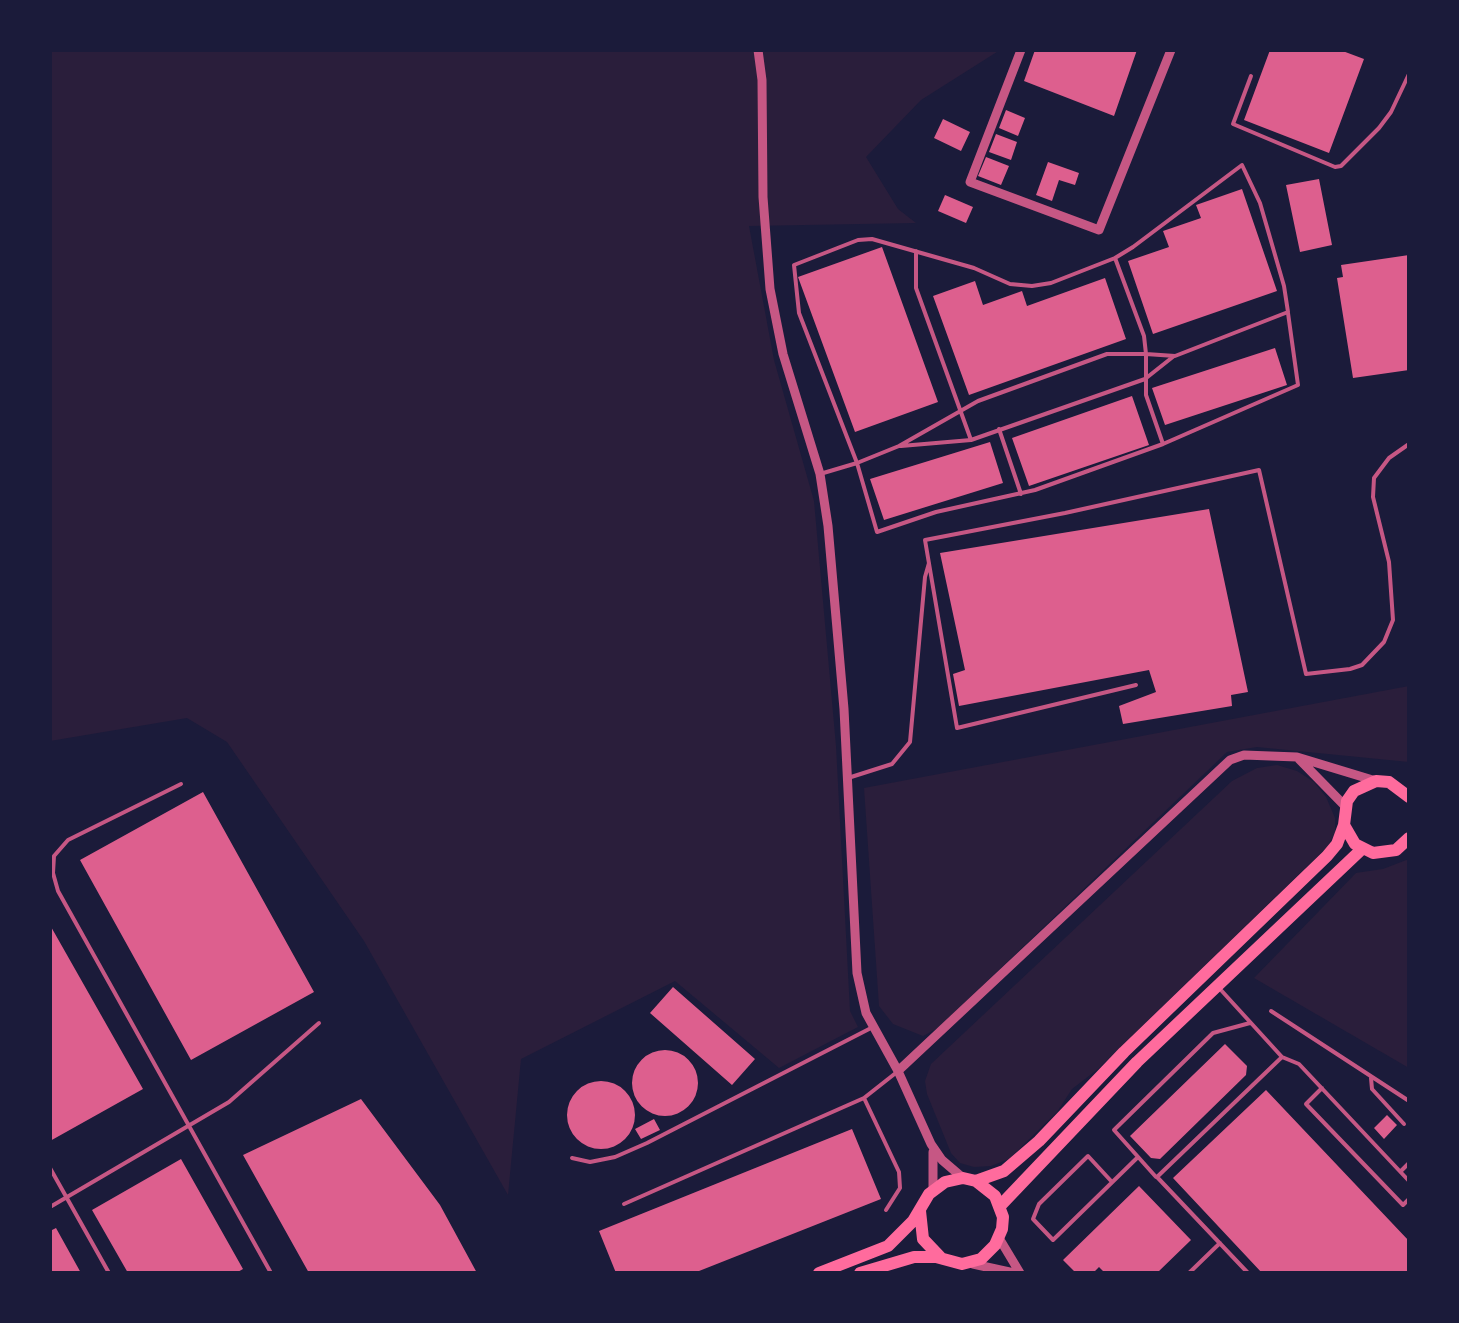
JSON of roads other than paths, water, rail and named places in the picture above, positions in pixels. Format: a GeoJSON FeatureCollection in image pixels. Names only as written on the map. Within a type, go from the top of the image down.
{"type":"FeatureCollection","features":[{"type":"Feature","properties":{"kind":"main road"},"geometry":{"type":"LineString","coordinates":[[819,1273],[888,1246],[906,1230],[934,1189],[944,1182],[970,1180],[1004,1170],[1040,1142],[1124,1052],[1327,856],[1337,844],[1345,806],[1354,791],[1376,781],[1402,782],[1409,797]]}},
{"type":"Feature","properties":{"kind":"main road"},"geometry":{"type":"LineString","coordinates":[[1344,825],[1348,836],[1362,850],[1385,853],[1396,850],[1409,838]]}},
{"type":"Feature","properties":{"kind":"main road"},"geometry":{"type":"LineString","coordinates":[[1000,1206],[1136,1062],[1362,850]]}},
{"type":"Feature","properties":{"kind":"main road"},"geometry":{"type":"LineString","coordinates":[[860,1273],[904,1258],[970,1264],[990,1252],[999,1238],[1003,1217],[1000,1206],[995,1196],[970,1180]]}},
{"type":"Feature","properties":{"kind":"main road"},"geometry":{"type":"LineString","coordinates":[[920,1209],[923,1238],[943,1260]]}},
{"type":"Feature","properties":{"kind":"street"},"geometry":{"type":"LineString","coordinates":[[758,50],[770,289],[784,354],[820,474],[836,613],[857,973],[866,1013],[931,1144],[942,1160],[970,1180]]}},
{"type":"Feature","properties":{"kind":"street"},"geometry":{"type":"LineString","coordinates":[[1021,50],[970,182],[1099,230],[1170,50]]}},
{"type":"Feature","properties":{"kind":"street"},"geometry":{"type":"LineString","coordinates":[[898,1071],[1230,760],[1244,754],[1296,757],[1376,781]]}},
{"type":"Feature","properties":{"kind":"street"},"geometry":{"type":"LineString","coordinates":[[1296,757],[1345,806]]}},
{"type":"Feature","properties":{"kind":"street"},"geometry":{"type":"LineString","coordinates":[[931,1144],[936,1166],[934,1189]]}},
{"type":"Feature","properties":{"kind":"street"},"geometry":{"type":"LineString","coordinates":[[999,1238],[1017,1273]]}},
{"type":"Feature","properties":{"kind":"street"},"geometry":{"type":"LineString","coordinates":[[970,1264],[1017,1273]]}},
{"type":"Feature","properties":{"kind":"lane"},"geometry":{"type":"LineString","coordinates":[[1251,76],[1233,124],[1335,167],[1341,166],[1379,128],[1409,74]]}},
{"type":"Feature","properties":{"kind":"lane"},"geometry":{"type":"LineString","coordinates":[[1242,165],[1260,202],[1284,286],[1298,385],[1163,444],[1021,494],[936,512],[878,532],[857,463],[799,313],[794,265],[858,240],[872,239],[974,268],[1010,284],[1032,286],[1051,284],[1115,258],[1242,165]]}},
{"type":"Feature","properties":{"kind":"lane"},"geometry":{"type":"LineString","coordinates":[[916,251],[916,288],[971,440]]}},
{"type":"Feature","properties":{"kind":"lane"},"geometry":{"type":"LineString","coordinates":[[1115,258],[1144,336],[1146,395],[1163,444]]}},
{"type":"Feature","properties":{"kind":"lane"},"geometry":{"type":"LineString","coordinates":[[898,446],[971,440],[1145,379],[1175,356],[1288,312]]}},
{"type":"Feature","properties":{"kind":"lane"},"geometry":{"type":"LineString","coordinates":[[820,474],[898,446],[959,409],[1106,354],[1175,356]]}},
{"type":"Feature","properties":{"kind":"lane"},"geometry":{"type":"LineString","coordinates":[[999,429],[1021,494]]}},
{"type":"Feature","properties":{"kind":"lane"},"geometry":{"type":"LineString","coordinates":[[1136,685],[958,728],[924,540],[1259,470],[1306,674],[1350,669],[1362,665],[1384,642],[1393,620],[1389,562],[1374,497],[1374,478],[1389,458],[1409,444]]}},
{"type":"Feature","properties":{"kind":"lane"},"geometry":{"type":"LineString","coordinates":[[848,778],[892,764],[910,742],[925,577],[930,563]]}},
{"type":"Feature","properties":{"kind":"lane"},"geometry":{"type":"LineString","coordinates":[[181,784],[68,840],[54,856],[53,874],[58,891],[271,1273]]}},
{"type":"Feature","properties":{"kind":"lane"},"geometry":{"type":"LineString","coordinates":[[1217,986],[1282,1057],[1299,1064],[1409,1181]]}},
{"type":"Feature","properties":{"kind":"lane"},"geometry":{"type":"LineString","coordinates":[[1272,1011],[1409,1101]]}},
{"type":"Feature","properties":{"kind":"lane"},"geometry":{"type":"LineString","coordinates":[[50,1207],[229,1102],[319,1023]]}},
{"type":"Feature","properties":{"kind":"lane"},"geometry":{"type":"LineString","coordinates":[[1245,1272],[1114,1130],[1214,1033],[1250,1023]]}},
{"type":"Feature","properties":{"kind":"lane"},"geometry":{"type":"LineString","coordinates":[[572,1158],[590,1162],[615,1157],[873,1027]]}},
{"type":"Feature","properties":{"kind":"lane"},"geometry":{"type":"LineString","coordinates":[[1157,1177],[1282,1057]]}},
{"type":"Feature","properties":{"kind":"lane"},"geometry":{"type":"LineString","coordinates":[[624,1204],[864,1098],[898,1071]]}},
{"type":"Feature","properties":{"kind":"lane"},"geometry":{"type":"LineString","coordinates":[[1371,1078],[1372,1089],[1404,1124]]}},
{"type":"Feature","properties":{"kind":"lane"},"geometry":{"type":"LineString","coordinates":[[1322,1088],[1306,1104],[1403,1205],[1409,1199]]}},
{"type":"Feature","properties":{"kind":"lane"},"geometry":{"type":"LineString","coordinates":[[864,1098],[899,1172],[900,1188],[886,1210]]}},
{"type":"Feature","properties":{"kind":"lane"},"geometry":{"type":"LineString","coordinates":[[1112,1182],[1088,1156],[1039,1204],[1032,1219],[1052,1240],[1138,1157]]}},
{"type":"Feature","properties":{"kind":"lane"},"geometry":{"type":"LineString","coordinates":[[1401,1171],[1409,1163]]}},
{"type":"Feature","properties":{"kind":"lane"},"geometry":{"type":"LineString","coordinates":[[50,1168],[109,1273]]}},
{"type":"Feature","properties":{"kind":"lane"},"geometry":{"type":"LineString","coordinates":[[1188,1273],[1220,1244]]}}]}
